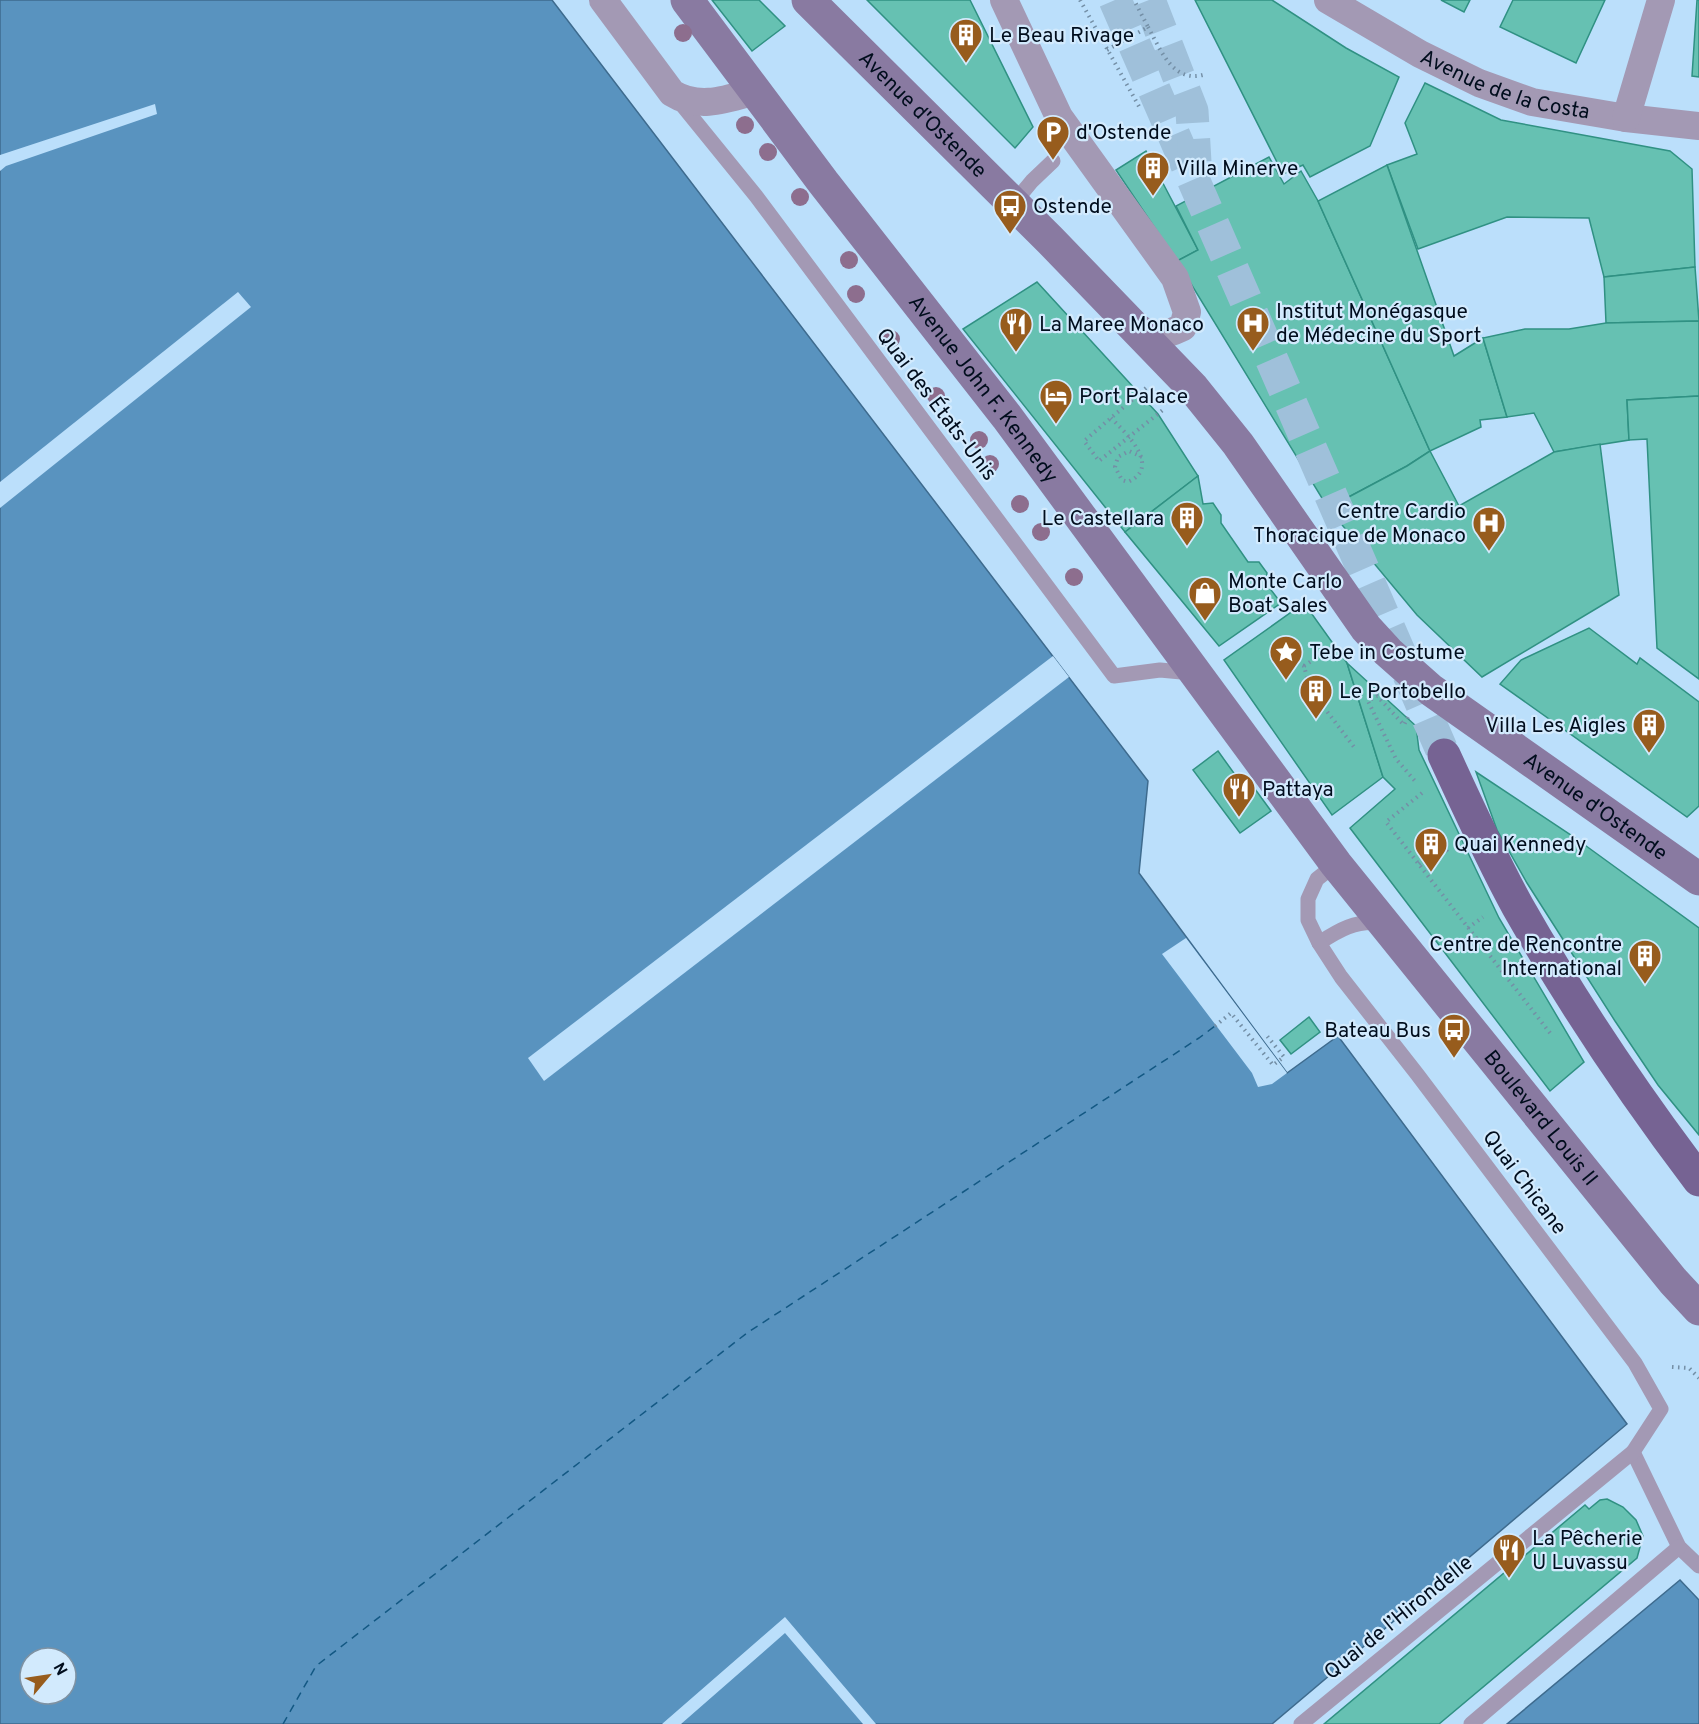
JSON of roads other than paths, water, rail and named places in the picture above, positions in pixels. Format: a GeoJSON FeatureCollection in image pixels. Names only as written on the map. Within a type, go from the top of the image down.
{"type":"FeatureCollection","features":[{"type":"Feature","properties":{"kind":"main road","name":"Avenue John F. Kennedy"},"geometry":{"type":"LineString","coordinates":[[687,0],[823,182],[1007,417],[1336,864],[1385,924]]}},
{"type":"Feature","properties":{"kind":"main road","name":"Avenue d'Ostende"},"geometry":{"type":"LineString","coordinates":[[808,0],[1137,328],[1193,388],[1238,444],[1366,628],[1388,652],[1431,690],[1699,879]]}},
{"type":"Feature","properties":{"kind":"main road"},"geometry":{"type":"LineString","coordinates":[[1444,756],[1517,905],[1550,962],[1626,1080],[1699,1180]]}},
{"type":"Feature","properties":{"kind":"main road","name":"Boulevard Louis II"},"geometry":{"type":"LineString","coordinates":[[1385,924],[1673,1281],[1699,1309]]}},
{"type":"Feature","properties":{"kind":"street"},"geometry":{"type":"LineString","coordinates":[[603,0],[672,93],[685,100],[698,103],[727,99],[756,91]]}},
{"type":"Feature","properties":{"kind":"street"},"geometry":{"type":"LineString","coordinates":[[1004,0],[1059,117],[1175,278],[1187,312],[1183,327],[1171,333],[1154,336],[1137,328]]}},
{"type":"Feature","properties":{"kind":"street","name":"Avenue de la Costa"},"geometry":{"type":"LineString","coordinates":[[1328,0],[1420,54],[1479,83],[1532,102],[1626,118],[1699,126]]}},
{"type":"Feature","properties":{"kind":"street"},"geometry":{"type":"LineString","coordinates":[[1626,118],[1661,0]]}},
{"type":"Feature","properties":{"kind":"lane","name":"Quai des États-Unis"},"geometry":{"type":"LineString","coordinates":[[672,93],[756,196],[1114,676],[1160,670],[1198,674]]}},
{"type":"Feature","properties":{"kind":"lane"},"geometry":{"type":"LineString","coordinates":[[1013,204],[1053,161]]}},
{"type":"Feature","properties":{"kind":"lane"},"geometry":{"type":"LineString","coordinates":[[1336,864],[1317,879],[1308,899],[1308,920],[1319,943],[1354,924],[1367,921],[1385,924]]}},
{"type":"Feature","properties":{"kind":"lane","name":"Quai Chicane"},"geometry":{"type":"LineString","coordinates":[[1319,943],[1341,977],[1635,1363],[1661,1409],[1633,1452]]}},
{"type":"Feature","properties":{"kind":"lane"},"geometry":{"type":"LineString","coordinates":[[1633,1452],[1679,1547],[1699,1566]]}},
{"type":"Feature","properties":{"kind":"lane","name":"Quai de l’Hirondelle"},"geometry":{"type":"LineString","coordinates":[[1301,1724],[1633,1452]]}},
{"type":"Feature","properties":{"kind":"lane"},"geometry":{"type":"LineString","coordinates":[[1471,1724],[1679,1547]]}},
{"type":"Feature","properties":{"kind":"water"},"geometry":{"type":"Polygon","coordinates":[[[0,0],[552,0],[1148,781],[1139,873],[1287,1073],[1338,1036],[1627,1424],[1272,1724],[0,1724],[0,0]]]}},
{"type":"Feature","properties":{"kind":"water"},"geometry":{"type":"Polygon","coordinates":[[[1680,1580],[1699,1600],[1699,1724],[1507,1724],[1680,1580]]]}},
{"type":"Feature","properties":{"kind":"tunnel"},"geometry":{"type":"LineString","coordinates":[[1115,0],[1444,755]]}},
{"type":"Feature","properties":{"kind":"tunnel"},"geometry":{"type":"LineString","coordinates":[[1149,0],[1192,111],[1195,162]]}},
{"type":"Feature","properties":{"kind":"place","name":"Le Beau Rivage"},"geometry":{"type":"Point","coordinates":[966,64]}},
{"type":"Feature","properties":{"kind":"place","name":"d'Ostende"},"geometry":{"type":"Point","coordinates":[1053,161]}},
{"type":"Feature","properties":{"kind":"place","name":"Villa Minerve"},"geometry":{"type":"Point","coordinates":[1153,197]}},
{"type":"Feature","properties":{"kind":"place","name":"Ostende"},"geometry":{"type":"Point","coordinates":[1010,235]}},
{"type":"Feature","properties":{"kind":"place","name":"Institut Monégasque de Médecine du Sport"},"geometry":{"type":"Point","coordinates":[1253,352]}},
{"type":"Feature","properties":{"kind":"place","name":"La Maree Monaco"},"geometry":{"type":"Point","coordinates":[1016,353]}},
{"type":"Feature","properties":{"kind":"place","name":"Port Palace"},"geometry":{"type":"Point","coordinates":[1056,425]}},
{"type":"Feature","properties":{"kind":"place","name":"Le Castellara"},"geometry":{"type":"Point","coordinates":[1187,547]}},
{"type":"Feature","properties":{"kind":"place","name":"Centre Cardio Thoracique de Monaco"},"geometry":{"type":"Point","coordinates":[1489,552]}},
{"type":"Feature","properties":{"kind":"place","name":"Monte Carlo Boat Sales"},"geometry":{"type":"Point","coordinates":[1205,622]}},
{"type":"Feature","properties":{"kind":"place","name":"Tebe in Costume"},"geometry":{"type":"Point","coordinates":[1286,681]}},
{"type":"Feature","properties":{"kind":"place","name":"Le Portobello"},"geometry":{"type":"Point","coordinates":[1316,720]}},
{"type":"Feature","properties":{"kind":"place","name":"Villa Les Aigles"},"geometry":{"type":"Point","coordinates":[1649,754]}},
{"type":"Feature","properties":{"kind":"place","name":"Pattaya"},"geometry":{"type":"Point","coordinates":[1239,818]}},
{"type":"Feature","properties":{"kind":"place","name":"Quai Kennedy"},"geometry":{"type":"Point","coordinates":[1431,873]}},
{"type":"Feature","properties":{"kind":"place","name":"Centre de Rencontre International"},"geometry":{"type":"Point","coordinates":[1645,985]}},
{"type":"Feature","properties":{"kind":"place","name":"Bateau Bus"},"geometry":{"type":"Point","coordinates":[1454,1059]}},
{"type":"Feature","properties":{"kind":"place","name":"La Pêcherie U Luvassu"},"geometry":{"type":"Point","coordinates":[1509,1579]}}]}
